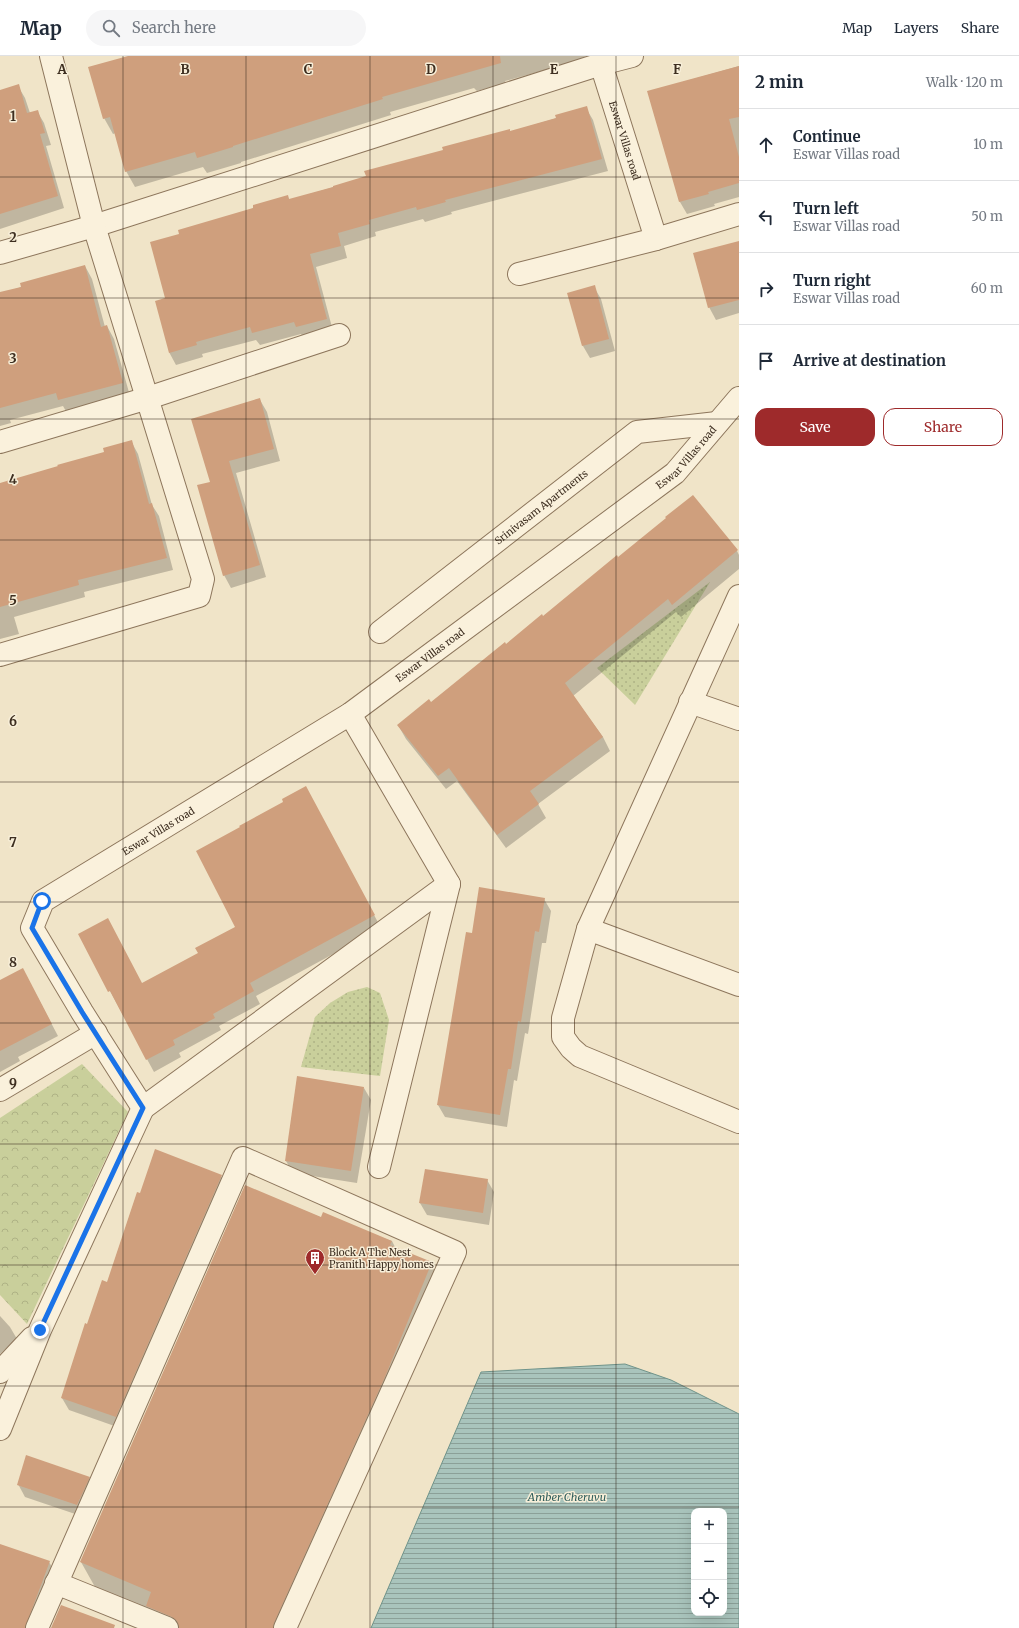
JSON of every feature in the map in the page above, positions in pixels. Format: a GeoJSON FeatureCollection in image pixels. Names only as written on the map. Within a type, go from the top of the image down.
{"type":"FeatureCollection","features":[{"type":"Feature","properties":{"kind":"street"},"geometry":{"type":"LineString","coordinates":[[0,655],[199,596],[203,579],[94,226],[51,56]]}},
{"type":"Feature","properties":{"kind":"street"},"geometry":{"type":"LineString","coordinates":[[0,253],[94,226],[601,64],[632,56]]}},
{"type":"Feature","properties":{"kind":"street","name":"Eswar Villas road"},"geometry":{"type":"LineString","coordinates":[[601,64],[656,239]]}},
{"type":"Feature","properties":{"kind":"street"},"geometry":{"type":"LineString","coordinates":[[519,274],[656,239],[739,214]]}},
{"type":"Feature","properties":{"kind":"street"},"geometry":{"type":"LineString","coordinates":[[0,442],[148,398],[339,335]]}},
{"type":"Feature","properties":{"kind":"street","name":"Eswar Villas road"},"geometry":{"type":"LineString","coordinates":[[143,1108],[32,928],[42,901],[350,714],[675,473],[739,398]]}},
{"type":"Feature","properties":{"kind":"street","name":"Srinivasam Apartments"},"geometry":{"type":"LineString","coordinates":[[380,632],[637,432],[718,423]]}},
{"type":"Feature","properties":{"kind":"street"},"geometry":{"type":"LineString","coordinates":[[739,596],[588,929],[563,1018],[563,1037],[571,1048],[580,1056],[739,1122]]}},
{"type":"Feature","properties":{"kind":"street"},"geometry":{"type":"LineString","coordinates":[[690,702],[739,720]]}},
{"type":"Feature","properties":{"kind":"street"},"geometry":{"type":"LineString","coordinates":[[350,714],[449,884],[379,1168]]}},
{"type":"Feature","properties":{"kind":"street"},"geometry":{"type":"LineString","coordinates":[[0,1429],[40,1330],[143,1108],[449,884]]}},
{"type":"Feature","properties":{"kind":"street"},"geometry":{"type":"LineString","coordinates":[[588,929],[739,985]]}},
{"type":"Feature","properties":{"kind":"street"},"geometry":{"type":"LineString","coordinates":[[0,1090],[96,1033]]}},
{"type":"Feature","properties":{"kind":"street"},"geometry":{"type":"LineString","coordinates":[[37,1628],[243,1158],[455,1252],[284,1628]]}},
{"type":"Feature","properties":{"kind":"street"},"geometry":{"type":"LineString","coordinates":[[0,1372],[40,1330]]}},
{"type":"Feature","properties":{"kind":"street"},"geometry":{"type":"LineString","coordinates":[[56,1583],[167,1628]]}},
{"type":"Feature","properties":{"kind":"green space"},"geometry":{"type":"Polygon","coordinates":[[[710,582],[635,705],[597,668],[710,582]]]}},
{"type":"Feature","properties":{"kind":"green space"},"geometry":{"type":"Polygon","coordinates":[[[367,987],[380,993],[389,1020],[380,1076],[301,1067],[315,1017],[330,1003],[348,992],[367,987]]]}},
{"type":"Feature","properties":{"kind":"green space"},"geometry":{"type":"Polygon","coordinates":[[[82,1064],[128,1112],[27,1324],[0,1295],[0,1118],[82,1064]]]}},
{"type":"Feature","properties":{"kind":"water","name":"Amber Cheruvu"},"geometry":{"type":"Polygon","coordinates":[[[625,1364],[671,1380],[739,1414],[739,1628],[371,1628],[481,1372],[625,1364]]]}},
{"type":"Feature","properties":{"kind":"building"},"geometry":{"type":"Polygon","coordinates":[[[128,56],[500,56],[501,63],[382,97],[383,99],[197,158],[195,152],[125,172],[110,117],[103,119],[88,67],[128,56]]]}},
{"type":"Feature","properties":{"kind":"building"},"geometry":{"type":"Polygon","coordinates":[[[739,66],[739,117],[729,119],[739,157],[739,183],[708,192],[709,194],[679,202],[647,91],[739,66]]]}},
{"type":"Feature","properties":{"kind":"building"},"geometry":{"type":"Polygon","coordinates":[[[19,84],[27,113],[38,110],[45,133],[40,134],[58,196],[0,214],[0,90],[19,84]]]}},
{"type":"Feature","properties":{"kind":"building"},"geometry":{"type":"Polygon","coordinates":[[[587,106],[602,159],[445,200],[446,202],[417,210],[416,207],[369,220],[370,224],[338,233],[341,246],[310,254],[327,319],[296,327],[294,322],[252,333],[250,327],[196,342],[197,345],[169,353],[155,301],[165,298],[150,242],[179,234],[178,230],[253,208],[253,205],[288,195],[289,199],[333,187],[366,176],[364,171],[443,150],[442,147],[510,129],[510,131],[556,118],[555,115],[587,106]]]}},
{"type":"Feature","properties":{"kind":"building"},"geometry":{"type":"Polygon","coordinates":[[[739,241],[739,300],[708,308],[693,253],[739,241]]]}},
{"type":"Feature","properties":{"kind":"building"},"geometry":{"type":"Polygon","coordinates":[[[85,265],[101,327],[107,325],[123,383],[58,400],[56,393],[0,408],[0,292],[21,287],[20,283],[85,265]]]}},
{"type":"Feature","properties":{"kind":"building"},"geometry":{"type":"Polygon","coordinates":[[[595,285],[609,339],[582,346],[567,293],[595,285]]]}},
{"type":"Feature","properties":{"kind":"building"},"geometry":{"type":"Polygon","coordinates":[[[260,398],[274,449],[229,461],[260,565],[223,576],[197,485],[210,482],[191,419],[260,398]]]}},
{"type":"Feature","properties":{"kind":"building"},"geometry":{"type":"Polygon","coordinates":[[[132,440],[149,504],[152,503],[167,558],[78,580],[79,585],[0,607],[0,483],[104,452],[103,448],[132,440]]]}},
{"type":"Feature","properties":{"kind":"building"},"geometry":{"type":"Polygon","coordinates":[[[693,495],[738,550],[672,605],[668,599],[565,683],[603,737],[530,791],[539,804],[497,835],[449,768],[438,776],[397,725],[429,699],[431,702],[542,614],[543,616],[693,495]]]}},
{"type":"Feature","properties":{"kind":"building"},"geometry":{"type":"Polygon","coordinates":[[[306,786],[375,915],[250,983],[254,991],[213,1014],[215,1018],[173,1040],[175,1045],[146,1060],[78,934],[108,918],[142,983],[198,953],[195,948],[235,927],[196,851],[283,802],[282,799],[306,786]]]}},
{"type":"Feature","properties":{"kind":"building"},"geometry":{"type":"Polygon","coordinates":[[[479,887],[545,898],[539,932],[535,931],[521,1022],[518,1021],[511,1069],[508,1069],[500,1115],[437,1105],[466,932],[472,933],[479,887]]]}},
{"type":"Feature","properties":{"kind":"building"},"geometry":{"type":"Polygon","coordinates":[[[23,968],[52,1024],[0,1051],[0,980],[23,968]]]}},
{"type":"Feature","properties":{"kind":"building"},"geometry":{"type":"Polygon","coordinates":[[[297,1076],[364,1087],[351,1171],[285,1161],[297,1076]]]}},
{"type":"Feature","properties":{"kind":"building"},"geometry":{"type":"Polygon","coordinates":[[[155,1149],[222,1175],[116,1417],[61,1398],[85,1323],[87,1324],[102,1280],[107,1282],[137,1192],[140,1193],[155,1149]]]}},
{"type":"Feature","properties":{"kind":"building"},"geometry":{"type":"Polygon","coordinates":[[[425,1169],[488,1179],[483,1213],[419,1203],[425,1169]]]}},
{"type":"Feature","properties":{"kind":"building"},"geometry":{"type":"Polygon","coordinates":[[[245,1185],[321,1217],[323,1212],[392,1241],[390,1245],[432,1262],[385,1377],[273,1628],[179,1628],[177,1621],[172,1617],[146,1606],[151,1592],[80,1562],[245,1185]]]}},
{"type":"Feature","properties":{"kind":"building"},"geometry":{"type":"Polygon","coordinates":[[[26,1455],[90,1477],[77,1505],[17,1485],[26,1455]]]}},
{"type":"Feature","properties":{"kind":"building"},"geometry":{"type":"Polygon","coordinates":[[[0,1544],[50,1561],[25,1628],[0,1628],[0,1544]]]}},
{"type":"Feature","properties":{"kind":"building"},"geometry":{"type":"Polygon","coordinates":[[[61,1605],[115,1625],[114,1628],[51,1628],[61,1605]]]}},
{"type":"Feature","properties":{"kind":"place","name":"Block A The Nest Pranith Happy homes"},"geometry":{"type":"Point","coordinates":[315,1275]}},
{"type":"Feature","properties":{"kind":"route"},"geometry":{"type":"LineString","coordinates":[[40,1330],[143,1108],[82,1012],[32,928],[42,901]]}}]}
